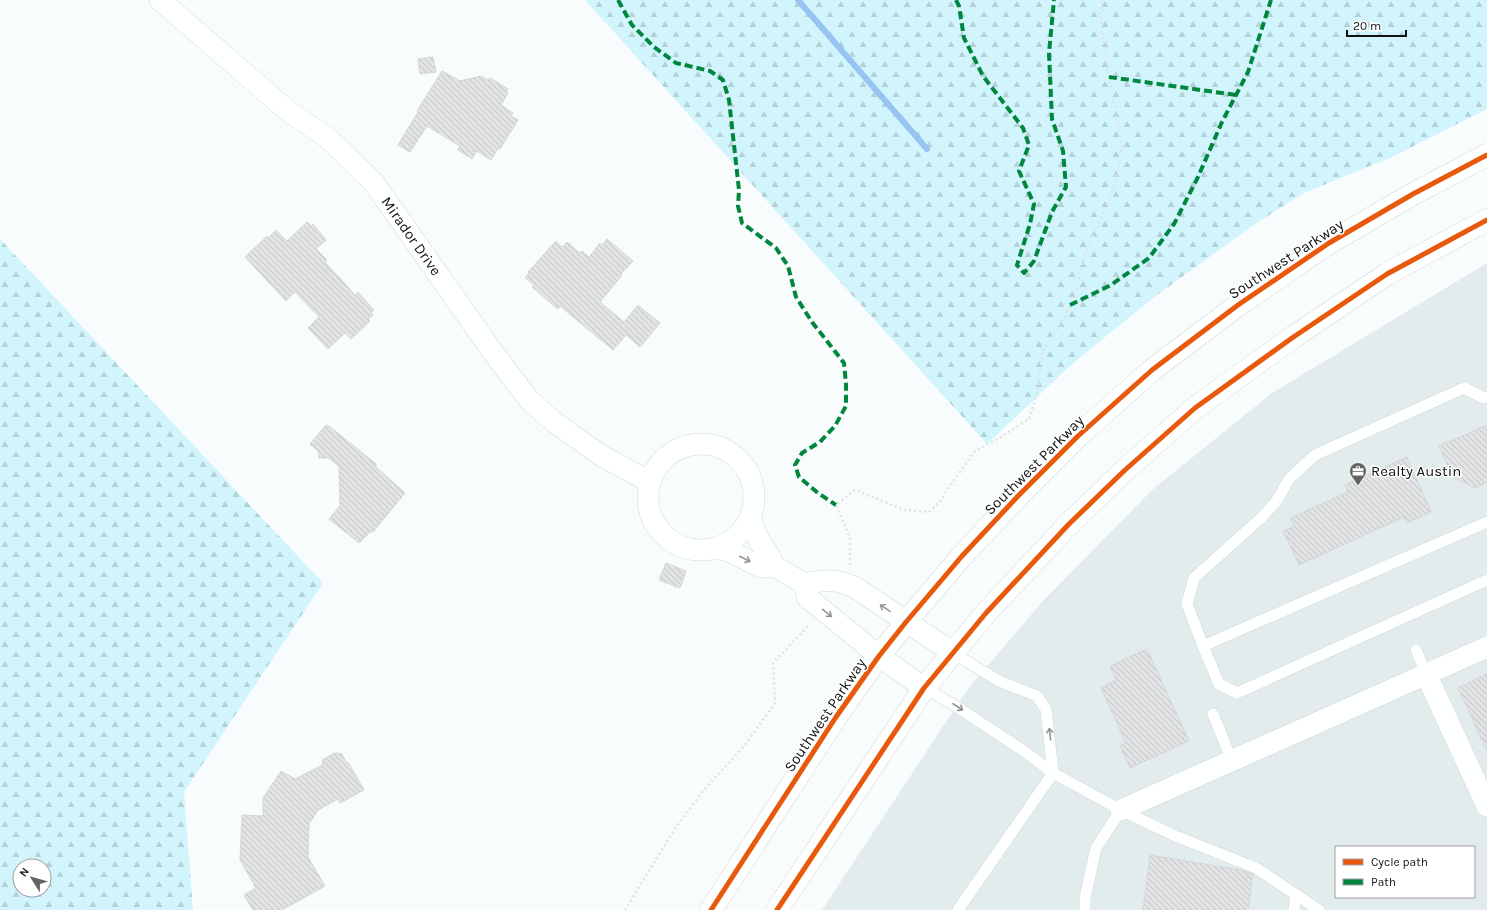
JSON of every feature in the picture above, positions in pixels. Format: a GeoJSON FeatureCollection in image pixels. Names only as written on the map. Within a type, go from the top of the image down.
{"type":"FeatureCollection","features":[{"type":"Feature","properties":{"kind":"main road","name":"Southwest Parkway"},"geometry":{"type":"LineString","coordinates":[[711,910],[836,717],[879,656],[962,556],[1019,495],[1078,436],[1152,370],[1238,305],[1329,243],[1413,194],[1487,155]]}},
{"type":"Feature","properties":{"kind":"main road"},"geometry":{"type":"LineString","coordinates":[[777,910],[924,688],[986,613],[1068,525],[1125,470],[1195,408],[1292,338],[1387,274],[1487,220]]}},
{"type":"Feature","properties":{"kind":"street","name":"Mirador Drive"},"geometry":{"type":"LineString","coordinates":[[160,0],[288,111],[328,138],[374,183],[492,351],[530,401],[554,422],[602,456],[650,482]]}},
{"type":"Feature","properties":{"kind":"street"},"geometry":{"type":"LineString","coordinates":[[704,443],[718,446],[731,453],[742,462],[750,475],[754,488],[754,503],[750,518],[741,532],[729,542],[717,548],[698,550],[682,547],[668,540],[657,528],[650,514],[647,498],[650,482],[655,468],[665,457],[677,449],[690,444],[704,443]]}},
{"type":"Feature","properties":{"kind":"street"},"geometry":{"type":"LineString","coordinates":[[750,518],[756,534],[774,566],[805,584],[821,580],[844,582],[856,588],[953,653]]}},
{"type":"Feature","properties":{"kind":"street"},"geometry":{"type":"LineString","coordinates":[[717,548],[729,552],[760,568],[774,566]]}},
{"type":"Feature","properties":{"kind":"street"},"geometry":{"type":"LineString","coordinates":[[805,584],[807,597],[879,656],[924,688]]}},
{"type":"Feature","properties":{"kind":"street"},"geometry":{"type":"LineString","coordinates":[[1122,810],[1487,647]]}},
{"type":"Feature","properties":{"kind":"street"},"geometry":{"type":"LineString","coordinates":[[1426,674],[1487,806]]}},
{"type":"Feature","properties":{"kind":"lane"},"geometry":{"type":"LineString","coordinates":[[1487,397],[1484,398],[1464,388],[1315,455],[1288,479],[1276,502],[1261,518],[1194,578],[1187,604],[1219,684],[1237,693],[1487,580]]}},
{"type":"Feature","properties":{"kind":"lane"},"geometry":{"type":"LineString","coordinates":[[1203,646],[1487,522]]}},
{"type":"Feature","properties":{"kind":"lane"},"geometry":{"type":"LineString","coordinates":[[1416,650],[1426,674]]}},
{"type":"Feature","properties":{"kind":"lane"},"geometry":{"type":"LineString","coordinates":[[953,653],[999,681],[1037,696],[1046,709],[1054,773],[958,910]]}},
{"type":"Feature","properties":{"kind":"lane"},"geometry":{"type":"LineString","coordinates":[[924,688],[954,705],[1024,750],[1054,773],[1122,810],[1173,835],[1256,868],[1319,910]]}},
{"type":"Feature","properties":{"kind":"lane"},"geometry":{"type":"LineString","coordinates":[[1213,714],[1232,761]]}},
{"type":"Feature","properties":{"kind":"lane"},"geometry":{"type":"LineString","coordinates":[[1085,910],[1085,898],[1096,848],[1122,810]]}},
{"type":"Feature","properties":{"kind":"lane"},"geometry":{"type":"LineString","coordinates":[[1294,910],[1296,895]]}},
{"type":"Feature","properties":{"kind":"path"},"geometry":{"type":"LineString","coordinates":[[850,568],[850,538],[836,505],[855,490],[905,510],[928,512],[940,502],[975,451],[1029,419],[1038,391],[1042,352],[1066,315],[1075,293],[1085,254],[1114,188],[1122,148],[1109,77],[1100,13],[1103,0]]}},
{"type":"Feature","properties":{"kind":"path"},"geometry":{"type":"LineString","coordinates":[[625,910],[674,830],[703,791],[745,745],[775,703],[773,663],[811,623]]}},
{"type":"Feature","properties":{"kind":"shaded area"},"geometry":{"type":"Polygon","coordinates":[[[1487,263],[1487,910],[822,910],[967,690],[1041,603],[1152,490],[1272,393],[1487,263]]]}},
{"type":"Feature","properties":{"kind":"green space"},"geometry":{"type":"Polygon","coordinates":[[[585,0],[1487,0],[1487,109],[1392,157],[1304,193],[1255,224],[1161,292],[1116,328],[1071,365],[987,444],[585,0]]]}},
{"type":"Feature","properties":{"kind":"green space"},"geometry":{"type":"Polygon","coordinates":[[[0,239],[323,583],[184,792],[193,910],[0,910],[0,239]]]}},
{"type":"Feature","properties":{"kind":"building"},"geometry":{"type":"Polygon","coordinates":[[[433,57],[436,72],[420,74],[418,59],[433,57]]]}},
{"type":"Feature","properties":{"kind":"building"},"geometry":{"type":"Polygon","coordinates":[[[442,71],[460,81],[481,76],[488,80],[490,78],[508,89],[506,92],[508,93],[501,105],[513,113],[511,116],[518,120],[500,149],[498,148],[491,160],[477,151],[472,159],[458,150],[460,146],[427,126],[410,152],[398,145],[442,71]]]}},
{"type":"Feature","properties":{"kind":"building"},"geometry":{"type":"Polygon","coordinates":[[[307,222],[311,226],[313,224],[326,240],[316,249],[327,260],[325,262],[355,295],[358,292],[374,310],[371,313],[373,315],[368,319],[370,321],[351,339],[345,333],[328,349],[308,328],[319,317],[295,292],[286,301],[245,257],[267,236],[268,238],[276,230],[287,241],[307,222]]]}},
{"type":"Feature","properties":{"kind":"building"},"geometry":{"type":"Polygon","coordinates":[[[607,239],[633,261],[600,302],[624,322],[638,305],[660,323],[640,347],[626,335],[613,350],[560,306],[558,309],[532,287],[534,285],[525,278],[529,273],[528,272],[556,241],[562,247],[567,242],[580,253],[582,251],[589,257],[600,243],[602,245],[607,239]]]}},
{"type":"Feature","properties":{"kind":"building"},"geometry":{"type":"Polygon","coordinates":[[[326,425],[376,464],[376,467],[405,493],[373,532],[371,531],[359,543],[329,519],[340,506],[339,466],[328,458],[319,458],[318,451],[310,444],[326,425]]]}},
{"type":"Feature","properties":{"kind":"building"},"geometry":{"type":"Polygon","coordinates":[[[1487,425],[1487,482],[1475,488],[1453,477],[1439,446],[1487,425]]]}},
{"type":"Feature","properties":{"kind":"building"},"geometry":{"type":"Polygon","coordinates":[[[1407,457],[1431,512],[1407,523],[1404,517],[1299,565],[1283,531],[1294,526],[1290,518],[1348,492],[1345,485],[1407,457]]]}},
{"type":"Feature","properties":{"kind":"building"},"geometry":{"type":"Polygon","coordinates":[[[666,563],[686,571],[680,588],[659,580],[666,563]]]}},
{"type":"Feature","properties":{"kind":"building"},"geometry":{"type":"Polygon","coordinates":[[[1147,649],[1189,741],[1130,768],[1120,746],[1126,743],[1101,688],[1116,680],[1110,666],[1147,649]]]}},
{"type":"Feature","properties":{"kind":"building"},"geometry":{"type":"Polygon","coordinates":[[[1487,674],[1487,751],[1458,688],[1487,674]]]}},
{"type":"Feature","properties":{"kind":"building"},"geometry":{"type":"Polygon","coordinates":[[[337,752],[338,754],[341,753],[347,763],[348,762],[364,790],[340,803],[338,799],[318,810],[309,824],[308,857],[325,886],[282,910],[253,910],[244,895],[256,888],[240,860],[242,815],[263,816],[263,798],[281,771],[295,779],[322,765],[322,760],[337,752]]]}},
{"type":"Feature","properties":{"kind":"building"},"geometry":{"type":"Polygon","coordinates":[[[1150,855],[1241,870],[1253,874],[1248,910],[1143,910],[1150,855]]]}},
{"type":"Feature","properties":{"kind":"waterway"},"geometry":{"type":"LineString","coordinates":[[798,0],[927,149]]}},
{"type":"Feature","properties":{"kind":"marked path"},"geometry":{"type":"LineString","coordinates":[[618,0],[632,25],[654,47],[676,63],[710,71],[723,80],[729,100],[739,190],[738,206],[742,223],[776,248],[788,266],[796,297],[812,322],[844,363],[846,406],[835,426],[820,442],[802,453],[795,465],[799,477],[818,493],[836,505]]}},
{"type":"Feature","properties":{"kind":"marked path"},"geometry":{"type":"LineString","coordinates":[[956,0],[959,6],[964,38],[983,76],[1023,128],[1029,145],[1019,171],[1034,204],[1030,224],[1017,265],[1024,273],[1034,261],[1052,212],[1066,187],[1063,151],[1052,119],[1049,53],[1054,0]]}},
{"type":"Feature","properties":{"kind":"marked path"},"geometry":{"type":"LineString","coordinates":[[1070,305],[1111,285],[1149,258],[1174,224],[1198,177],[1222,122],[1248,72],[1271,0]]}},
{"type":"Feature","properties":{"kind":"marked path"},"geometry":{"type":"LineString","coordinates":[[1109,77],[1236,95]]}},
{"type":"Feature","properties":{"kind":"cycle path"},"geometry":{"type":"LineString","coordinates":[[711,910],[836,717],[879,656],[962,556],[1019,495],[1078,436],[1152,370],[1238,305],[1329,243],[1413,194],[1487,155]]}},
{"type":"Feature","properties":{"kind":"cycle path"},"geometry":{"type":"LineString","coordinates":[[777,910],[924,688],[986,613],[1068,525],[1125,470],[1195,408],[1292,338],[1387,274],[1487,220]]}},
{"type":"Feature","properties":{"kind":"place","name":"Realty Austin"},"geometry":{"type":"Point","coordinates":[1358,486]}}]}
